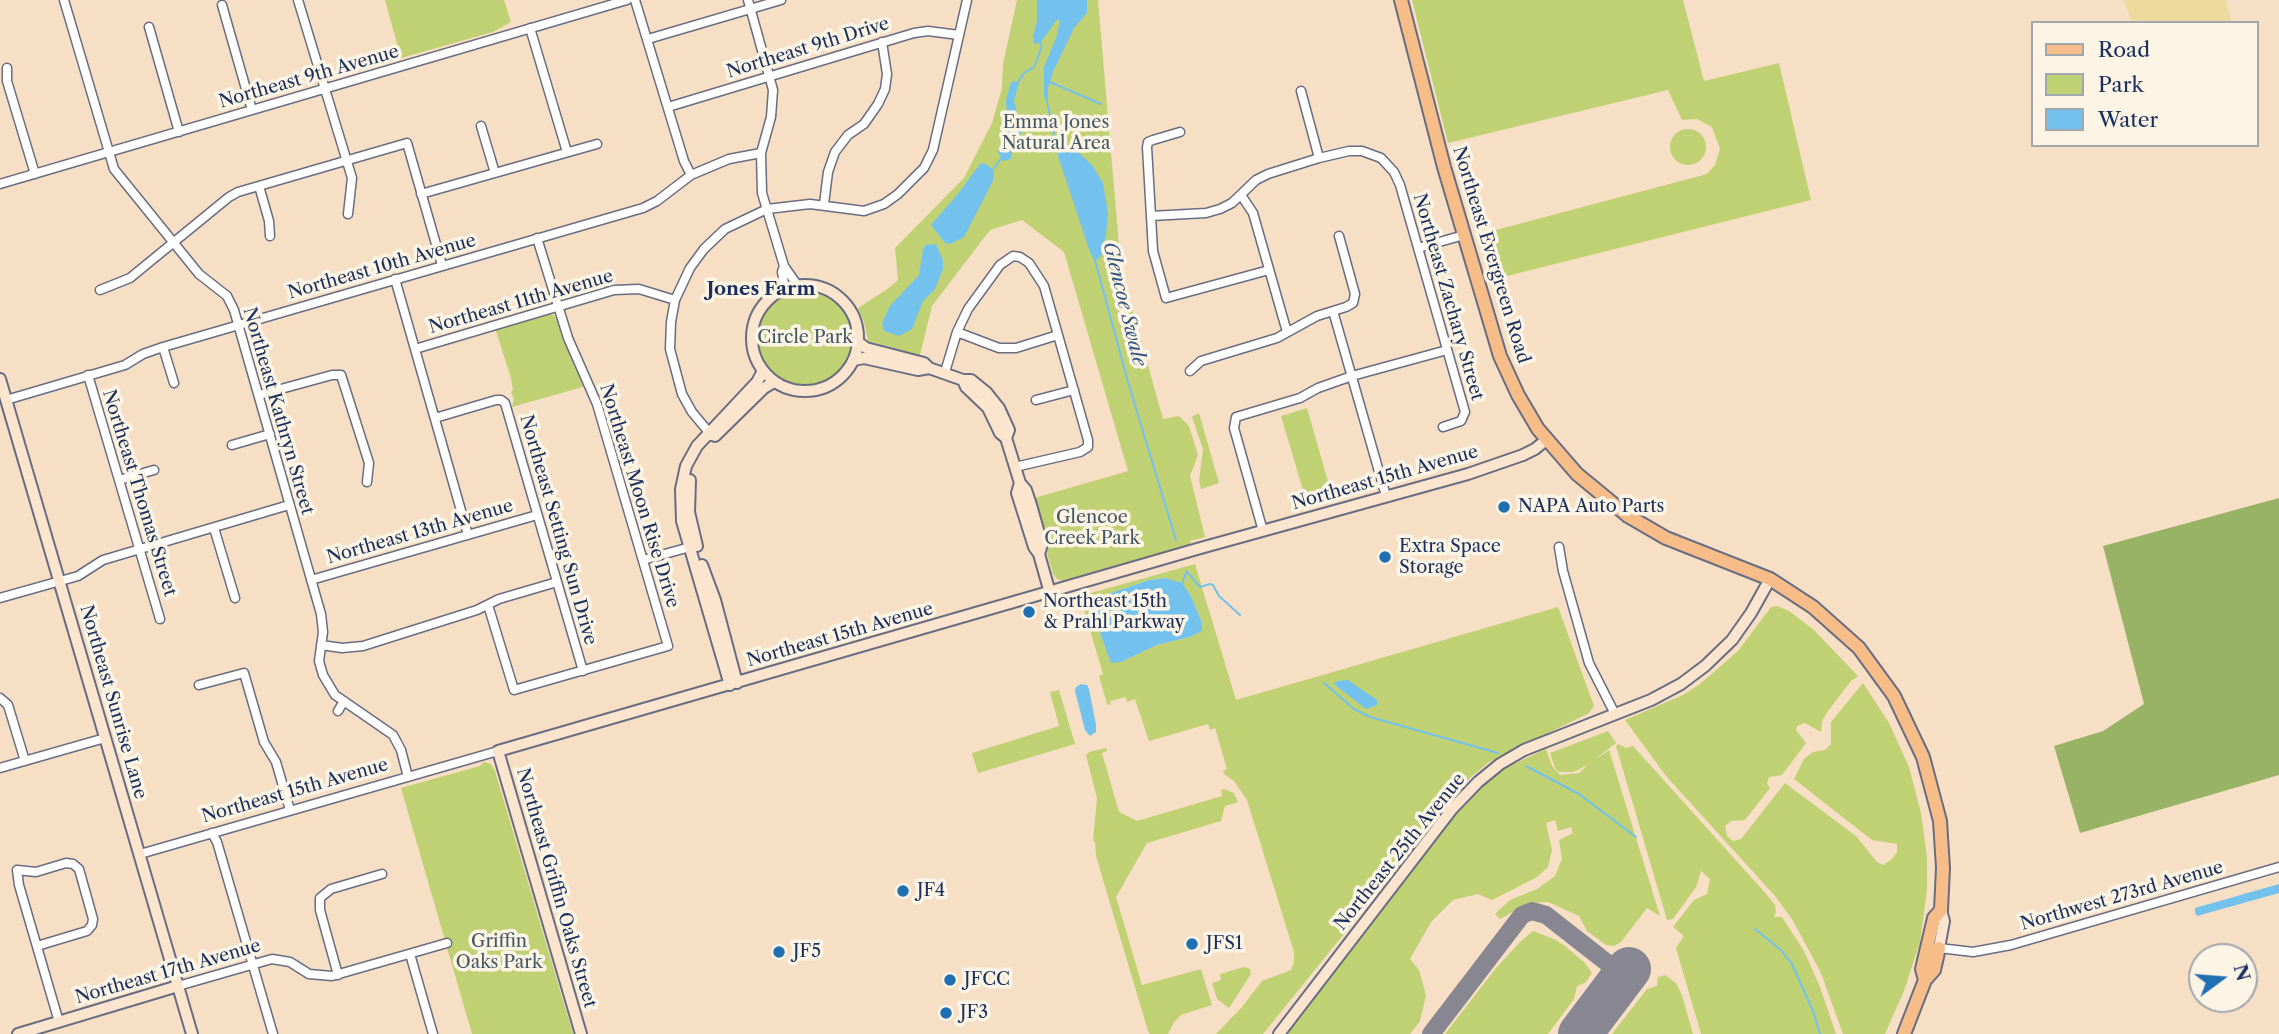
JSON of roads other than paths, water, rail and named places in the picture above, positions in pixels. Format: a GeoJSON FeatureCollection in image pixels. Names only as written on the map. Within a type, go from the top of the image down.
{"type":"FeatureCollection","features":[{"type":"Feature","properties":{"kind":"main road","name":"Northeast Evergreen Road"},"geometry":{"type":"LineString","coordinates":[[1401,0],[1464,235],[1500,356],[1518,395],[1546,440],[1590,486],[1640,523],[1666,538],[1770,579],[1813,607],[1859,648],[1894,696],[1929,774],[1940,821],[1943,868],[1941,910],[1934,918],[1922,969],[1925,980]]}},
{"type":"Feature","properties":{"kind":"main road","name":"Northeast Evergreen Road"},"geometry":{"type":"LineString","coordinates":[[1904,1034],[1925,980],[1934,970],[1939,948]]}},
{"type":"Feature","properties":{"kind":"street","name":"Northeast Kathryn Street"},"geometry":{"type":"LineString","coordinates":[[64,0],[116,172],[199,274],[226,296],[234,310],[323,623],[320,662],[323,675],[335,695],[393,735],[401,750],[408,777]]}},
{"type":"Feature","properties":{"kind":"street"},"geometry":{"type":"LineString","coordinates":[[298,0],[348,160],[352,178],[348,214]]}},
{"type":"Feature","properties":{"kind":"street","name":"Northeast 9th Avenue"},"geometry":{"type":"LineString","coordinates":[[0,184],[530,28],[601,4],[627,0]]}},
{"type":"Feature","properties":{"kind":"street"},"geometry":{"type":"LineString","coordinates":[[635,0],[684,161],[691,174]]}},
{"type":"Feature","properties":{"kind":"street"},"geometry":{"type":"LineString","coordinates":[[648,39],[749,4],[781,0]]}},
{"type":"Feature","properties":{"kind":"street"},"geometry":{"type":"LineString","coordinates":[[711,435],[692,412],[682,394],[674,369],[670,336],[675,300],[690,268],[712,240],[736,222],[766,209],[794,204],[824,204],[851,211],[874,208],[898,194],[923,169],[933,150],[967,0]]}},
{"type":"Feature","properties":{"kind":"street"},"geometry":{"type":"LineString","coordinates":[[749,4],[770,76],[773,107],[761,153],[761,184],[784,266],[798,286]]}},
{"type":"Feature","properties":{"kind":"street"},"geometry":{"type":"LineString","coordinates":[[222,5],[252,110]]}},
{"type":"Feature","properties":{"kind":"street"},"geometry":{"type":"LineString","coordinates":[[149,27],[179,132]]}},
{"type":"Feature","properties":{"kind":"street"},"geometry":{"type":"LineString","coordinates":[[530,28],[567,152]]}},
{"type":"Feature","properties":{"kind":"street","name":"Northeast 9th Drive"},"geometry":{"type":"LineString","coordinates":[[668,107],[882,42],[928,31],[959,35]]}},
{"type":"Feature","properties":{"kind":"street"},"geometry":{"type":"LineString","coordinates":[[824,204],[828,172],[835,152],[848,135],[864,124],[885,89],[887,74],[882,42]]}},
{"type":"Feature","properties":{"kind":"street"},"geometry":{"type":"LineString","coordinates":[[7,68],[7,82],[35,174]]}},
{"type":"Feature","properties":{"kind":"street"},"geometry":{"type":"LineString","coordinates":[[1151,216],[1206,213],[1231,203],[1256,180],[1268,174],[1320,159],[1301,91]]}},
{"type":"Feature","properties":{"kind":"street"},"geometry":{"type":"LineString","coordinates":[[481,126],[495,173]]}},
{"type":"Feature","properties":{"kind":"street"},"geometry":{"type":"LineString","coordinates":[[840,126],[848,135]]}},
{"type":"Feature","properties":{"kind":"street"},"geometry":{"type":"LineString","coordinates":[[1180,132],[1148,142],[1147,152],[1155,262],[1167,298],[1269,270]]}},
{"type":"Feature","properties":{"kind":"street"},"geometry":{"type":"LineString","coordinates":[[100,290],[130,278],[229,197],[407,143],[442,265]]}},
{"type":"Feature","properties":{"kind":"street"},"geometry":{"type":"LineString","coordinates":[[421,194],[597,144]]}},
{"type":"Feature","properties":{"kind":"street","name":"Northeast Zachary Street"},"geometry":{"type":"LineString","coordinates":[[1320,159],[1349,151],[1362,151],[1381,158],[1399,185],[1465,415],[1458,423],[1443,427]]}},
{"type":"Feature","properties":{"kind":"street","name":"Northeast 10th Avenue"},"geometry":{"type":"LineString","coordinates":[[6,400],[125,365],[143,354],[163,347],[643,208],[665,196],[691,174],[729,159],[761,153]]}},
{"type":"Feature","properties":{"kind":"street"},"geometry":{"type":"LineString","coordinates":[[259,186],[269,221],[270,236]]}},
{"type":"Feature","properties":{"kind":"street"},"geometry":{"type":"LineString","coordinates":[[1241,195],[1253,214],[1287,332]]}},
{"type":"Feature","properties":{"kind":"street"},"geometry":{"type":"LineString","coordinates":[[1418,248],[1464,235]]}},
{"type":"Feature","properties":{"kind":"street"},"geometry":{"type":"LineString","coordinates":[[1190,371],[1201,361],[1277,338],[1317,316],[1353,303],[1355,294],[1339,236]]}},
{"type":"Feature","properties":{"kind":"street","name":"Northeast Moon Rise Drive"},"geometry":{"type":"LineString","coordinates":[[537,238],[556,307],[597,404],[668,646],[583,671]]}},
{"type":"Feature","properties":{"kind":"street"},"geometry":{"type":"LineString","coordinates":[[945,372],[957,332],[968,309],[1000,265],[1013,257],[1020,257],[1030,263],[1038,274],[1058,335],[1088,447],[1080,452],[1015,467]]}},
{"type":"Feature","properties":{"kind":"street"},"geometry":{"type":"LineString","coordinates":[[782,290],[784,266]]}},
{"type":"Feature","properties":{"kind":"street"},"geometry":{"type":"LineString","coordinates":[[395,279],[468,535]]}},
{"type":"Feature","properties":{"kind":"street"},"geometry":{"type":"LineString","coordinates":[[798,286],[821,288],[841,299],[855,319],[858,342],[854,360],[839,380],[816,391],[791,390],[774,382],[763,371],[753,348],[754,323],[766,302],[782,290],[798,286]]}},
{"type":"Feature","properties":{"kind":"street","name":"Northeast 11th Avenue"},"geometry":{"type":"LineString","coordinates":[[415,349],[626,288],[639,289],[675,300]]}},
{"type":"Feature","properties":{"kind":"street"},"geometry":{"type":"LineString","coordinates":[[1333,311],[1386,496]]}},
{"type":"Feature","properties":{"kind":"street"},"geometry":{"type":"LineString","coordinates":[[957,332],[999,348],[1016,348],[1058,335]]}},
{"type":"Feature","properties":{"kind":"street"},"geometry":{"type":"LineString","coordinates":[[858,342],[866,348],[924,363],[929,369]]}},
{"type":"Feature","properties":{"kind":"street"},"geometry":{"type":"LineString","coordinates":[[163,347],[174,383]]}},
{"type":"Feature","properties":{"kind":"street"},"geometry":{"type":"LineString","coordinates":[[1263,531],[1234,428],[1235,420],[1239,416],[1300,398],[1318,387],[1352,376],[1447,350]]}},
{"type":"Feature","properties":{"kind":"street"},"geometry":{"type":"LineString","coordinates":[[854,360],[864,358],[918,370],[945,372],[963,380],[971,380],[993,401],[1009,430],[1006,438],[1020,483],[1017,493],[1034,547],[1040,554],[1050,593]]}},
{"type":"Feature","properties":{"kind":"street"},"geometry":{"type":"LineString","coordinates":[[734,684],[681,515],[682,481],[688,460],[757,382],[763,371]]}},
{"type":"Feature","properties":{"kind":"street"},"geometry":{"type":"LineString","coordinates":[[260,395],[332,375],[341,375],[369,463],[367,482]]}},
{"type":"Feature","properties":{"kind":"street","name":"Northeast Thomas Street"},"geometry":{"type":"LineString","coordinates":[[88,376],[160,619]]}},
{"type":"Feature","properties":{"kind":"street","name":"Northeast Sunrise Lane"},"geometry":{"type":"LineString","coordinates":[[0,379],[192,1034]]}},
{"type":"Feature","properties":{"kind":"street"},"geometry":{"type":"LineString","coordinates":[[734,684],[715,600],[703,570],[689,512],[691,474],[711,435],[774,382]]}},
{"type":"Feature","properties":{"kind":"street"},"geometry":{"type":"LineString","coordinates":[[1036,400],[1074,390]]}},
{"type":"Feature","properties":{"kind":"street","name":"Northeast Setting Sun Drive"},"geometry":{"type":"LineString","coordinates":[[435,418],[501,400],[505,403],[583,671]]}},
{"type":"Feature","properties":{"kind":"street"},"geometry":{"type":"LineString","coordinates":[[232,445],[270,434]]}},
{"type":"Feature","properties":{"kind":"street","name":"Northeast 15th Avenue"},"geometry":{"type":"LineString","coordinates":[[140,854],[1503,463],[1535,449],[1546,440]]}},
{"type":"Feature","properties":{"kind":"street"},"geometry":{"type":"LineString","coordinates":[[119,480],[154,470]]}},
{"type":"Feature","properties":{"kind":"street"},"geometry":{"type":"LineString","coordinates":[[0,598],[78,576],[103,560],[289,505]]}},
{"type":"Feature","properties":{"kind":"street","name":"Northeast 13th Avenue"},"geometry":{"type":"LineString","coordinates":[[311,580],[537,515]]}},
{"type":"Feature","properties":{"kind":"street"},"geometry":{"type":"LineString","coordinates":[[214,528],[235,598]]}},
{"type":"Feature","properties":{"kind":"street"},"geometry":{"type":"LineString","coordinates":[[643,560],[690,547]]}},
{"type":"Feature","properties":{"kind":"street"},"geometry":{"type":"LineString","coordinates":[[1559,547],[1563,571],[1589,663],[1615,714]]}},
{"type":"Feature","properties":{"kind":"street","name":"Northeast 25th Avenue"},"geometry":{"type":"LineString","coordinates":[[1279,1034],[1452,809],[1478,782],[1500,764],[1524,750],[1673,689],[1725,648],[1743,626],[1770,579]]}},
{"type":"Feature","properties":{"kind":"street"},"geometry":{"type":"LineString","coordinates":[[321,646],[342,649],[363,646],[488,605],[510,595],[556,582]]}},
{"type":"Feature","properties":{"kind":"street"},"geometry":{"type":"LineString","coordinates":[[488,605],[514,690],[583,671]]}},
{"type":"Feature","properties":{"kind":"street"},"geometry":{"type":"LineString","coordinates":[[199,685],[244,673],[264,742],[275,762],[290,810]]}},
{"type":"Feature","properties":{"kind":"street"},"geometry":{"type":"LineString","coordinates":[[0,698],[8,705],[25,761]]}},
{"type":"Feature","properties":{"kind":"street"},"geometry":{"type":"LineString","coordinates":[[338,710],[344,701]]}},
{"type":"Feature","properties":{"kind":"street"},"geometry":{"type":"LineString","coordinates":[[0,768],[105,738]]}},
{"type":"Feature","properties":{"kind":"street","name":"Northeast Griffin Oaks Street"},"geometry":{"type":"LineString","coordinates":[[498,751],[581,1034]]}},
{"type":"Feature","properties":{"kind":"street"},"geometry":{"type":"LineString","coordinates":[[212,833],[217,842],[273,1034]]}},
{"type":"Feature","properties":{"kind":"street"},"geometry":{"type":"LineString","coordinates":[[37,946],[87,931],[92,925],[93,919],[79,869],[74,864],[66,863],[36,872],[17,870],[19,885],[59,1022]]}},
{"type":"Feature","properties":{"kind":"street","name":"Northwest 273rd Avenue"},"geometry":{"type":"LineString","coordinates":[[1939,948],[1973,952],[2011,945],[2279,867]]}},
{"type":"Feature","properties":{"kind":"street"},"geometry":{"type":"LineString","coordinates":[[338,975],[320,910],[320,898],[331,889],[382,874]]}},
{"type":"Feature","properties":{"kind":"street","name":"Northeast Evergreen Road"},"geometry":{"type":"LineString","coordinates":[[1939,948],[1944,921],[1941,910]]}},
{"type":"Feature","properties":{"kind":"street","name":"Northeast 17th Avenue"},"geometry":{"type":"LineString","coordinates":[[18,1034],[253,964],[277,959],[290,962],[316,976],[338,975],[447,943]]}},
{"type":"Feature","properties":{"kind":"street"},"geometry":{"type":"LineString","coordinates":[[410,954],[433,1034]]}},
{"type":"Feature","properties":{"kind":"water"},"geometry":{"type":"Polygon","coordinates":[[[1037,0],[1087,0],[1087,13],[1074,28],[1053,72],[1048,88],[1048,108],[1044,96],[1044,67],[1060,22],[1058,19],[1041,42],[1034,44],[1037,0]]]}},
{"type":"Feature","properties":{"kind":"water"},"geometry":{"type":"Polygon","coordinates":[[[1013,81],[1019,83],[1014,101],[1022,131],[1012,147],[1011,159],[1003,161],[998,152],[1008,127],[1006,101],[1013,81]]]}},
{"type":"Feature","properties":{"kind":"water"},"geometry":{"type":"Polygon","coordinates":[[[1062,149],[1078,152],[1092,165],[1103,183],[1108,213],[1106,235],[1101,256],[1097,260],[1094,260],[1090,252],[1058,156],[1058,151],[1062,149]]]}},
{"type":"Feature","properties":{"kind":"water"},"geometry":{"type":"Polygon","coordinates":[[[984,163],[994,170],[993,181],[964,237],[950,244],[945,243],[931,225],[980,164],[984,163]]]}},
{"type":"Feature","properties":{"kind":"water"},"geometry":{"type":"Polygon","coordinates":[[[936,244],[943,260],[943,269],[935,289],[923,301],[912,329],[899,336],[884,331],[882,323],[890,306],[919,275],[923,249],[926,245],[936,244]]]}},
{"type":"Feature","properties":{"kind":"water"},"geometry":{"type":"Polygon","coordinates":[[[1165,578],[1182,583],[1191,596],[1202,623],[1202,631],[1190,637],[1157,645],[1121,662],[1111,663],[1101,636],[1095,607],[1097,600],[1149,580],[1165,578]]]}},
{"type":"Feature","properties":{"kind":"water"},"geometry":{"type":"Polygon","coordinates":[[[1348,680],[1377,700],[1377,705],[1366,709],[1334,683],[1348,680]]]}},
{"type":"Feature","properties":{"kind":"water"},"geometry":{"type":"Polygon","coordinates":[[[1081,684],[1087,685],[1089,689],[1096,725],[1096,732],[1090,736],[1085,730],[1075,691],[1081,684]]]}},
{"type":"Feature","properties":{"kind":"water"},"geometry":{"type":"Polygon","coordinates":[[[2279,884],[2279,893],[2197,916],[2195,912],[2195,908],[2279,884]]]}},
{"type":"Feature","properties":{"kind":"waterway"},"geometry":{"type":"LineString","coordinates":[[1018,82],[1024,73],[1034,67],[1042,46],[1040,42]]}},
{"type":"Feature","properties":{"kind":"waterway"},"geometry":{"type":"LineString","coordinates":[[1050,82],[1101,104]]}},
{"type":"Feature","properties":{"kind":"waterway","name":"Glencoe Swale"},"geometry":{"type":"LineString","coordinates":[[1048,106],[1058,152]]}},
{"type":"Feature","properties":{"kind":"waterway"},"geometry":{"type":"LineString","coordinates":[[994,168],[1003,156]]}},
{"type":"Feature","properties":{"kind":"waterway","name":"Glencoe Swale"},"geometry":{"type":"LineString","coordinates":[[1095,260],[1128,382],[1176,540]]}},
{"type":"Feature","properties":{"kind":"waterway","name":"Glencoe Swale"},"geometry":{"type":"LineString","coordinates":[[1186,571],[1200,587],[1213,585],[1219,596],[1240,615]]}},
{"type":"Feature","properties":{"kind":"waterway"},"geometry":{"type":"LineString","coordinates":[[1182,584],[1186,573]]}},
{"type":"Feature","properties":{"kind":"waterway","name":"Glencoe Swale"},"geometry":{"type":"LineString","coordinates":[[1324,683],[1354,709],[1370,717],[1498,753]]}},
{"type":"Feature","properties":{"kind":"waterway","name":"Glencoe Swale"},"geometry":{"type":"LineString","coordinates":[[1526,766],[1579,794],[1636,837]]}},
{"type":"Feature","properties":{"kind":"waterway","name":"Glencoe Swale"},"geometry":{"type":"LineString","coordinates":[[1755,929],[1781,950],[1792,964],[1820,1034]]}},
{"type":"Feature","properties":{"kind":"place","name":"NAPA Auto Parts"},"geometry":{"type":"Point","coordinates":[1504,507]}},
{"type":"Feature","properties":{"kind":"place","name":"Extra Space Storage"},"geometry":{"type":"Point","coordinates":[1385,557]}},
{"type":"Feature","properties":{"kind":"place","name":"Northeast 15th & Prahl Parkway"},"geometry":{"type":"Point","coordinates":[1029,612]}},
{"type":"Feature","properties":{"kind":"place","name":"JF4"},"geometry":{"type":"Point","coordinates":[903,891]}},
{"type":"Feature","properties":{"kind":"place","name":"JFS1"},"geometry":{"type":"Point","coordinates":[1192,944]}},
{"type":"Feature","properties":{"kind":"place","name":"JF5"},"geometry":{"type":"Point","coordinates":[779,952]}},
{"type":"Feature","properties":{"kind":"place","name":"JFCC"},"geometry":{"type":"Point","coordinates":[950,980]}},
{"type":"Feature","properties":{"kind":"place","name":"JF3"},"geometry":{"type":"Point","coordinates":[946,1013]}},
{"type":"Feature","properties":{"kind":"district","name":"Jones Farm"},"geometry":{"type":"Point","coordinates":[761,290]}},
{"type":"Feature","properties":{"kind":"park label","name":"Emma Jones Natural Area"},"geometry":{"type":"Point","coordinates":[1056,133]}},
{"type":"Feature","properties":{"kind":"park label","name":"Circle Park"},"geometry":{"type":"Point","coordinates":[805,338]}},
{"type":"Feature","properties":{"kind":"park label","name":"Glencoe Creek Park"},"geometry":{"type":"Point","coordinates":[1092,528]}},
{"type":"Feature","properties":{"kind":"park label","name":"Griffin Oaks Park"},"geometry":{"type":"Point","coordinates":[499,952]}}]}
